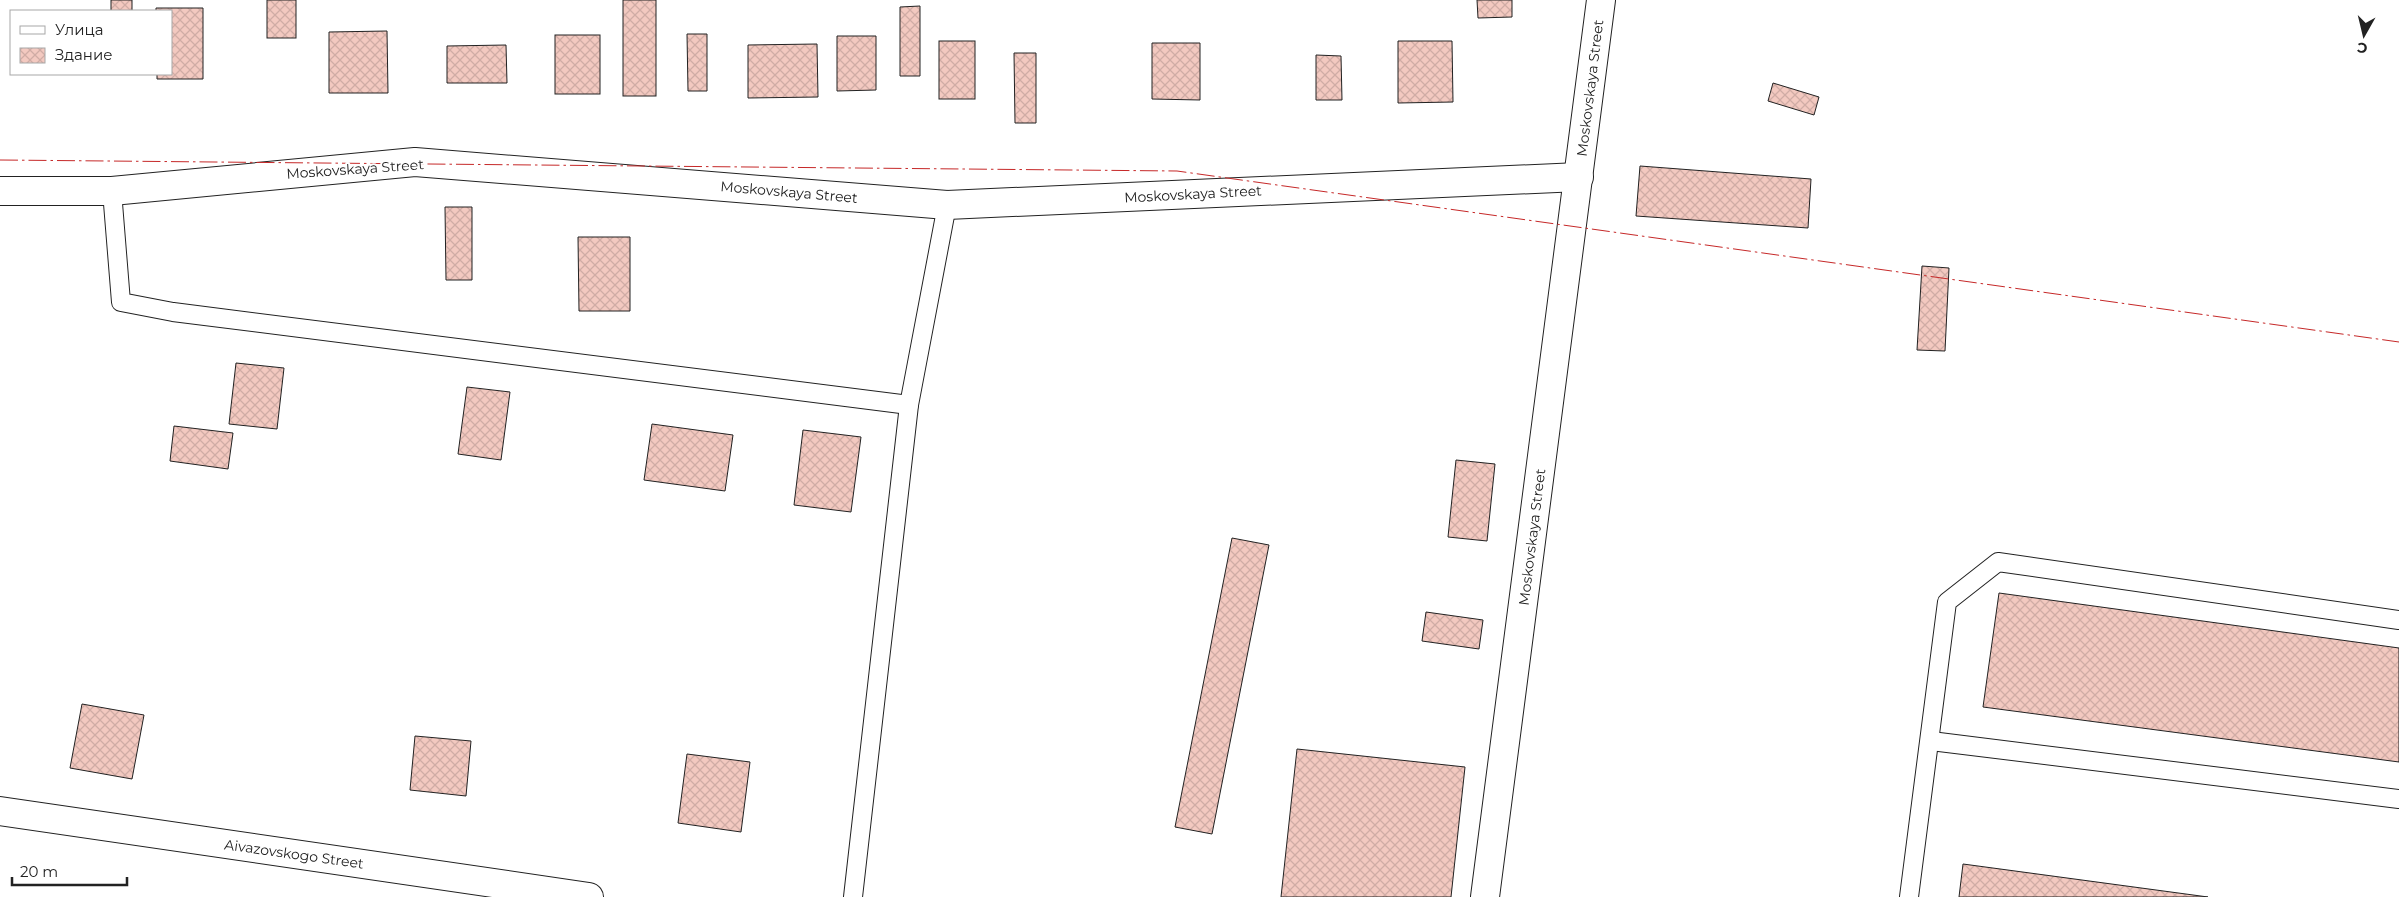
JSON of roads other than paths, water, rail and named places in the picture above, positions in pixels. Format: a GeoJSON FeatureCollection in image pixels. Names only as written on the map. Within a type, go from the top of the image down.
{"type":"FeatureCollection","features":[{"type":"Feature","properties":{"kind":"street","name":"Moskovskaya Street"},"geometry":{"type":"LineString","coordinates":[[1484,897],[1601,0]]}},
{"type":"Feature","properties":{"kind":"street","name":"Moskovskaya Street"},"geometry":{"type":"LineString","coordinates":[[0,191],[112,191],[415,162],[947,205],[1579,177]]}},
{"type":"Feature","properties":{"kind":"street","name":"Aivazovskogo Street"},"geometry":{"type":"LineString","coordinates":[[0,811],[589,897]]}},
{"type":"Feature","properties":{"kind":"lane"},"geometry":{"type":"LineString","coordinates":[[112,191],[121,302],[173,312],[909,405]]}},
{"type":"Feature","properties":{"kind":"lane"},"geometry":{"type":"LineString","coordinates":[[853,897],[909,405],[947,205]]}},
{"type":"Feature","properties":{"kind":"lane"},"geometry":{"type":"LineString","coordinates":[[1909,897],[1948,602],[1998,562],[2399,620]]}},
{"type":"Feature","properties":{"kind":"lane"},"geometry":{"type":"LineString","coordinates":[[1931,740],[2399,800]]}}]}
